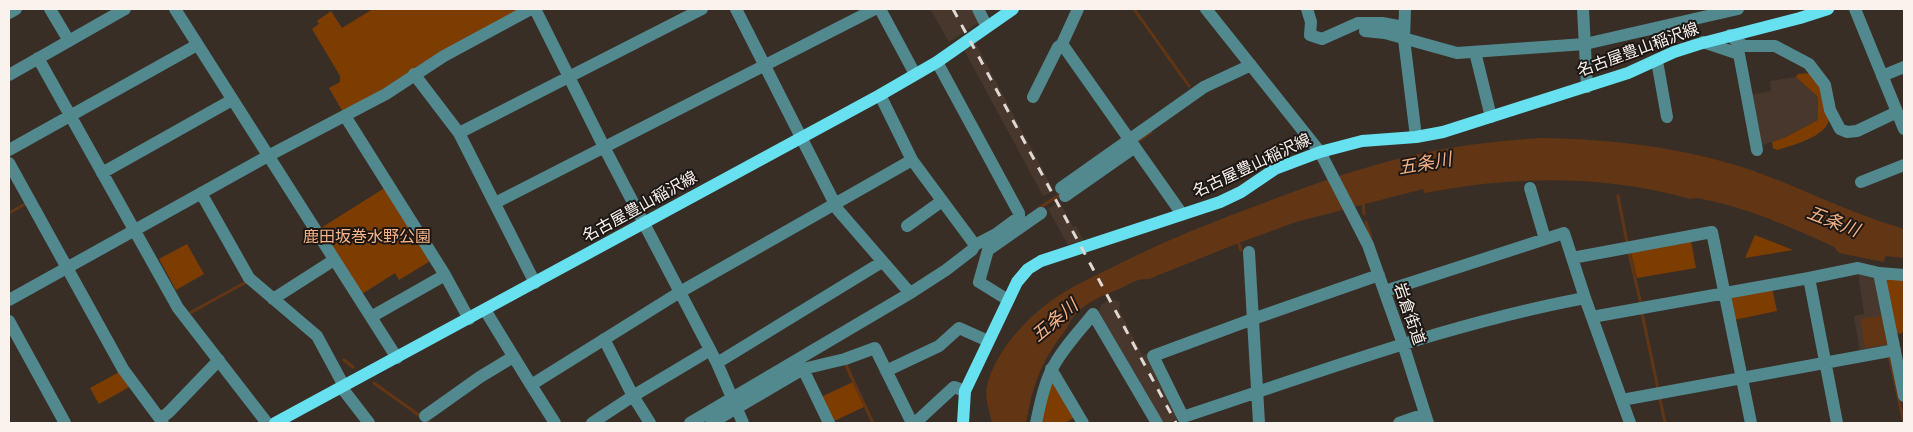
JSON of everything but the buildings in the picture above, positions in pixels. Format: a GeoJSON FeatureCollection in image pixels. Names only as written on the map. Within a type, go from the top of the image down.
{"type":"FeatureCollection","features":[{"type":"Feature","properties":{"kind":"main road","name":"名古屋豊山稲沢線"},"geometry":{"type":"LineString","coordinates":[[276,423],[880,95],[937,62],[1013,9]]}},
{"type":"Feature","properties":{"kind":"main road","name":"名古屋豊山稲沢線"},"geometry":{"type":"LineString","coordinates":[[963,423],[965,391],[1008,300],[1017,282],[1028,269],[1041,261],[1220,202],[1241,192],[1275,170],[1320,152],[1362,141],[1416,137],[1443,132],[1628,73],[1674,52],[1703,42],[1822,10]]}},
{"type":"Feature","properties":{"kind":"street"},"geometry":{"type":"LineString","coordinates":[[9,13],[16,9]]}},
{"type":"Feature","properties":{"kind":"street"},"geometry":{"type":"LineString","coordinates":[[50,9],[69,41]]}},
{"type":"Feature","properties":{"kind":"street"},"geometry":{"type":"LineString","coordinates":[[9,75],[125,9]]}},
{"type":"Feature","properties":{"kind":"street"},"geometry":{"type":"LineString","coordinates":[[175,9],[397,358]]}},
{"type":"Feature","properties":{"kind":"street"},"geometry":{"type":"LineString","coordinates":[[9,300],[268,156],[386,94],[444,56],[531,9]]}},
{"type":"Feature","properties":{"kind":"street"},"geometry":{"type":"LineString","coordinates":[[535,9],[604,147],[717,363],[743,423]]}},
{"type":"Feature","properties":{"kind":"street"},"geometry":{"type":"LineString","coordinates":[[459,134],[702,9]]}},
{"type":"Feature","properties":{"kind":"street"},"geometry":{"type":"LineString","coordinates":[[736,9],[838,210],[910,293]]}},
{"type":"Feature","properties":{"kind":"street"},"geometry":{"type":"LineString","coordinates":[[495,203],[875,9]]}},
{"type":"Feature","properties":{"kind":"street"},"geometry":{"type":"LineString","coordinates":[[880,9],[915,74]]}},
{"type":"Feature","properties":{"kind":"street"},"geometry":{"type":"LineString","coordinates":[[978,9],[987,27]]}},
{"type":"Feature","properties":{"kind":"street"},"geometry":{"type":"LineString","coordinates":[[1033,97],[1058,47],[1062,44],[1078,9]]}},
{"type":"Feature","properties":{"kind":"street"},"geometry":{"type":"LineString","coordinates":[[1206,9],[1320,152]]}},
{"type":"Feature","properties":{"kind":"street"},"geometry":{"type":"LineString","coordinates":[[1307,9],[1311,22],[1310,35],[1322,39],[1358,23],[1382,23],[1457,53],[1585,40],[1738,9]]}},
{"type":"Feature","properties":{"kind":"street"},"geometry":{"type":"LineString","coordinates":[[1405,9],[1404,33],[1416,137]]}},
{"type":"Feature","properties":{"kind":"street"},"geometry":{"type":"LineString","coordinates":[[1583,9],[1587,87]]}},
{"type":"Feature","properties":{"kind":"street"},"geometry":{"type":"LineString","coordinates":[[1855,9],[1904,129]]}},
{"type":"Feature","properties":{"kind":"street"},"geometry":{"type":"LineString","coordinates":[[1365,31],[1404,33]]}},
{"type":"Feature","properties":{"kind":"street"},"geometry":{"type":"LineString","coordinates":[[1730,35],[1736,42],[1745,46],[1775,46],[1809,64],[1825,85],[1830,110],[1840,128],[1848,132],[1857,131],[1898,112]]}},
{"type":"Feature","properties":{"kind":"street"},"geometry":{"type":"LineString","coordinates":[[1703,42],[1739,54],[1757,150]]}},
{"type":"Feature","properties":{"kind":"street"},"geometry":{"type":"LineString","coordinates":[[1062,44],[1182,214]]}},
{"type":"Feature","properties":{"kind":"street"},"geometry":{"type":"LineString","coordinates":[[9,150],[197,45]]}},
{"type":"Feature","properties":{"kind":"street"},"geometry":{"type":"LineString","coordinates":[[1475,52],[1491,117]]}},
{"type":"Feature","properties":{"kind":"street"},"geometry":{"type":"LineString","coordinates":[[38,58],[178,308],[268,423]]}},
{"type":"Feature","properties":{"kind":"street"},"geometry":{"type":"LineString","coordinates":[[1657,61],[1667,117]]}},
{"type":"Feature","properties":{"kind":"street"},"geometry":{"type":"LineString","coordinates":[[711,423],[734,404],[946,270],[972,250],[975,245],[996,234],[1019,217],[1019,213],[937,62]]}},
{"type":"Feature","properties":{"kind":"street"},"geometry":{"type":"LineString","coordinates":[[1063,192],[1132,143],[1204,87],[1250,65]]}},
{"type":"Feature","properties":{"kind":"street"},"geometry":{"type":"LineString","coordinates":[[1882,76],[1904,67]]}},
{"type":"Feature","properties":{"kind":"street"},"geometry":{"type":"LineString","coordinates":[[414,74],[459,134],[535,283]]}},
{"type":"Feature","properties":{"kind":"street"},"geometry":{"type":"LineString","coordinates":[[880,95],[912,160],[975,245]]}},
{"type":"Feature","properties":{"kind":"street"},"geometry":{"type":"LineString","coordinates":[[102,173],[232,100]]}},
{"type":"Feature","properties":{"kind":"street"},"geometry":{"type":"LineString","coordinates":[[345,116],[445,275],[470,319]]}},
{"type":"Feature","properties":{"kind":"street","name":"岩倉街道"},"geometry":{"type":"LineString","coordinates":[[1320,152],[1368,245],[1403,344],[1426,419]]}},
{"type":"Feature","properties":{"kind":"street"},"geometry":{"type":"LineString","coordinates":[[531,385],[680,292],[912,160]]}},
{"type":"Feature","properties":{"kind":"street"},"geometry":{"type":"LineString","coordinates":[[9,164],[123,369],[162,421],[219,360]]}},
{"type":"Feature","properties":{"kind":"street"},"geometry":{"type":"LineString","coordinates":[[1861,182],[1904,165]]}},
{"type":"Feature","properties":{"kind":"street"},"geometry":{"type":"LineString","coordinates":[[1530,188],[1545,239]]}},
{"type":"Feature","properties":{"kind":"street"},"geometry":{"type":"LineString","coordinates":[[201,193],[249,278],[316,336],[343,387],[368,423]]}},
{"type":"Feature","properties":{"kind":"street"},"geometry":{"type":"LineString","coordinates":[[907,226],[942,200]]}},
{"type":"Feature","properties":{"kind":"street"},"geometry":{"type":"LineString","coordinates":[[1008,300],[979,282],[988,250],[1041,213]]}},
{"type":"Feature","properties":{"kind":"street"},"geometry":{"type":"LineString","coordinates":[[1572,258],[1712,232],[1751,423]]}},
{"type":"Feature","properties":{"kind":"street"},"geometry":{"type":"LineString","coordinates":[[1385,291],[1564,233],[1630,423]]}},
{"type":"Feature","properties":{"kind":"street"},"geometry":{"type":"LineString","coordinates":[[1250,252],[1259,423]]}},
{"type":"Feature","properties":{"kind":"street"},"geometry":{"type":"LineString","coordinates":[[274,299],[334,260]]}},
{"type":"Feature","properties":{"kind":"street"},"geometry":{"type":"LineString","coordinates":[[717,363],[882,262]]}},
{"type":"Feature","properties":{"kind":"street"},"geometry":{"type":"LineString","coordinates":[[1592,317],[1858,268],[1879,273],[1904,275]]}},
{"type":"Feature","properties":{"kind":"street"},"geometry":{"type":"LineString","coordinates":[[1879,273],[1904,396]]}},
{"type":"Feature","properties":{"kind":"street"},"geometry":{"type":"LineString","coordinates":[[371,318],[445,275]]}},
{"type":"Feature","properties":{"kind":"street"},"geometry":{"type":"LineString","coordinates":[[1379,275],[1153,356],[1183,417],[1403,344],[1540,306],[1585,298]]}},
{"type":"Feature","properties":{"kind":"street"},"geometry":{"type":"LineString","coordinates":[[1809,278],[1837,423]]}},
{"type":"Feature","properties":{"kind":"street"},"geometry":{"type":"LineString","coordinates":[[485,310],[556,423]]}},
{"type":"Feature","properties":{"kind":"street"},"geometry":{"type":"LineString","coordinates":[[1036,423],[1051,369],[1093,314],[1157,423]]}},
{"type":"Feature","properties":{"kind":"street"},"geometry":{"type":"LineString","coordinates":[[9,321],[65,423]]}},
{"type":"Feature","properties":{"kind":"street"},"geometry":{"type":"LineString","coordinates":[[886,371],[939,346],[959,328],[988,342]]}},
{"type":"Feature","properties":{"kind":"street"},"geometry":{"type":"LineString","coordinates":[[604,339],[632,396],[650,423]]}},
{"type":"Feature","properties":{"kind":"street"},"geometry":{"type":"LineString","coordinates":[[1622,400],[1826,362],[1894,345]]}},
{"type":"Feature","properties":{"kind":"street"},"geometry":{"type":"LineString","coordinates":[[690,423],[734,404],[803,369],[845,360],[875,348],[913,423],[954,387],[965,391]]}},
{"type":"Feature","properties":{"kind":"street"},"geometry":{"type":"LineString","coordinates":[[592,423],[632,396],[710,350]]}},
{"type":"Feature","properties":{"kind":"street"},"geometry":{"type":"LineString","coordinates":[[425,416],[480,377],[513,357]]}},
{"type":"Feature","properties":{"kind":"street"},"geometry":{"type":"LineString","coordinates":[[803,369],[829,423]]}},
{"type":"Feature","properties":{"kind":"street"},"geometry":{"type":"LineString","coordinates":[[1051,369],[1083,423]]}},
{"type":"Feature","properties":{"kind":"street"},"geometry":{"type":"LineString","coordinates":[[1399,423],[1426,419]]}},
{"type":"Feature","properties":{"kind":"shaded area"},"geometry":{"type":"Polygon","coordinates":[[[930,9],[974,9],[981,21],[949,42],[930,9]]]}},
{"type":"Feature","properties":{"kind":"shaded area"},"geometry":{"type":"Polygon","coordinates":[[[975,42],[1054,191],[1043,196],[964,50],[975,42]]]}},
{"type":"Feature","properties":{"kind":"shaded area"},"geometry":{"type":"Polygon","coordinates":[[[1796,77],[1818,97],[1818,120],[1786,137],[1758,147],[1749,95],[1771,91],[1770,81],[1796,77]]]}},
{"type":"Feature","properties":{"kind":"shaded area"},"geometry":{"type":"Polygon","coordinates":[[[1060,202],[1073,227],[1076,226],[1084,241],[1068,245],[1048,209],[1060,202]]]}},
{"type":"Feature","properties":{"kind":"shaded area"},"geometry":{"type":"Polygon","coordinates":[[[1858,272],[1874,275],[1890,345],[1860,352],[1854,316],[1864,314],[1858,272]]]}},
{"type":"Feature","properties":{"kind":"shaded area"},"geometry":{"type":"Polygon","coordinates":[[[1111,299],[1120,302],[1119,310],[1143,356],[1147,353],[1178,419],[1169,423],[1161,423],[1097,314],[1102,304],[1111,299]]]}},
{"type":"Feature","properties":{"kind":"green space"},"geometry":{"type":"Polygon","coordinates":[[[373,9],[522,9],[343,112],[329,88],[340,82],[340,76],[312,29],[319,24],[317,21],[331,11],[342,28],[373,9]]]}},
{"type":"Feature","properties":{"kind":"green space"},"geometry":{"type":"Polygon","coordinates":[[[1811,73],[1816,77],[1826,105],[1829,119],[1827,125],[1822,131],[1807,140],[1777,150],[1773,148],[1772,142],[1786,137],[1818,120],[1818,97],[1796,77],[1798,74],[1811,73]]]}},
{"type":"Feature","properties":{"kind":"green space","name":"鹿田坂巻水野公園"},"geometry":{"type":"Polygon","coordinates":[[[386,187],[432,260],[399,280],[395,273],[362,294],[321,228],[386,187]]]}},
{"type":"Feature","properties":{"kind":"green space"},"geometry":{"type":"Polygon","coordinates":[[[1755,235],[1793,250],[1745,258],[1755,235]]]}},
{"type":"Feature","properties":{"kind":"green space"},"geometry":{"type":"Polygon","coordinates":[[[1691,241],[1696,268],[1637,278],[1631,253],[1691,241]]]}},
{"type":"Feature","properties":{"kind":"green space"},"geometry":{"type":"Polygon","coordinates":[[[187,244],[204,274],[176,290],[159,259],[187,244]]]}},
{"type":"Feature","properties":{"kind":"green space"},"geometry":{"type":"Polygon","coordinates":[[[1889,278],[1904,280],[1904,331],[1900,334],[1895,332],[1885,281],[1889,278]]]}},
{"type":"Feature","properties":{"kind":"green space"},"geometry":{"type":"Polygon","coordinates":[[[1772,288],[1777,311],[1734,320],[1730,300],[1733,295],[1772,288]]]}},
{"type":"Feature","properties":{"kind":"green space"},"geometry":{"type":"Polygon","coordinates":[[[121,371],[131,386],[99,404],[90,388],[121,371]]]}},
{"type":"Feature","properties":{"kind":"green space"},"geometry":{"type":"Polygon","coordinates":[[[1051,376],[1075,417],[1065,423],[1039,423],[1051,376]]]}},
{"type":"Feature","properties":{"kind":"green space"},"geometry":{"type":"Polygon","coordinates":[[[853,382],[864,407],[832,422],[821,397],[853,382]]]}},
{"type":"Feature","properties":{"kind":"water","name":"五条川"},"geometry":{"type":"Polygon","coordinates":[[[1541,138],[1620,142],[1697,155],[1748,169],[1865,216],[1904,229],[1904,258],[1885,256],[1884,262],[1839,253],[1834,247],[1817,239],[1733,206],[1624,185],[1557,180],[1490,183],[1424,193],[1423,189],[1296,222],[1149,279],[1136,281],[1096,299],[1075,315],[1043,364],[1035,386],[1026,423],[992,423],[986,390],[991,373],[1004,349],[1022,327],[1042,308],[1085,281],[1193,230],[1354,171],[1406,157],[1456,147],[1541,138]]]}},
{"type":"Feature","properties":{"kind":"water"},"geometry":{"type":"Polygon","coordinates":[[[1884,315],[1889,344],[1865,348],[1860,319],[1884,315]]]}},
{"type":"Feature","properties":{"kind":"waterway"},"geometry":{"type":"LineString","coordinates":[[1134,9],[1189,86]]}},
{"type":"Feature","properties":{"kind":"waterway"},"geometry":{"type":"LineString","coordinates":[[1137,142],[1151,132]]}},
{"type":"Feature","properties":{"kind":"waterway"},"geometry":{"type":"LineString","coordinates":[[1039,208],[1061,194]]}},
{"type":"Feature","properties":{"kind":"waterway"},"geometry":{"type":"LineString","coordinates":[[1618,196],[1627,243]]}},
{"type":"Feature","properties":{"kind":"waterway"},"geometry":{"type":"LineString","coordinates":[[1363,200],[1364,214]]}},
{"type":"Feature","properties":{"kind":"waterway"},"geometry":{"type":"LineString","coordinates":[[9,213],[27,203]]}},
{"type":"Feature","properties":{"kind":"waterway"},"geometry":{"type":"LineString","coordinates":[[1366,222],[1371,238]]}},
{"type":"Feature","properties":{"kind":"waterway"},"geometry":{"type":"LineString","coordinates":[[1237,239],[1241,250]]}},
{"type":"Feature","properties":{"kind":"waterway"},"geometry":{"type":"LineString","coordinates":[[1629,253],[1641,304]]}},
{"type":"Feature","properties":{"kind":"waterway"},"geometry":{"type":"LineString","coordinates":[[188,314],[246,282]]}},
{"type":"Feature","properties":{"kind":"waterway"},"geometry":{"type":"LineString","coordinates":[[1642,313],[1658,389]]}},
{"type":"Feature","properties":{"kind":"waterway"},"geometry":{"type":"LineString","coordinates":[[1889,356],[1904,423]]}},
{"type":"Feature","properties":{"kind":"waterway"},"geometry":{"type":"LineString","coordinates":[[344,360],[353,367]]}},
{"type":"Feature","properties":{"kind":"waterway"},"geometry":{"type":"LineString","coordinates":[[845,363],[873,423]]}},
{"type":"Feature","properties":{"kind":"waterway"},"geometry":{"type":"LineString","coordinates":[[374,383],[430,423]]}},
{"type":"Feature","properties":{"kind":"waterway"},"geometry":{"type":"LineString","coordinates":[[1660,399],[1665,423]]}},
{"type":"Feature","properties":{"kind":"railway"},"geometry":{"type":"LineString","coordinates":[[953,9],[1176,423]]}}]}
